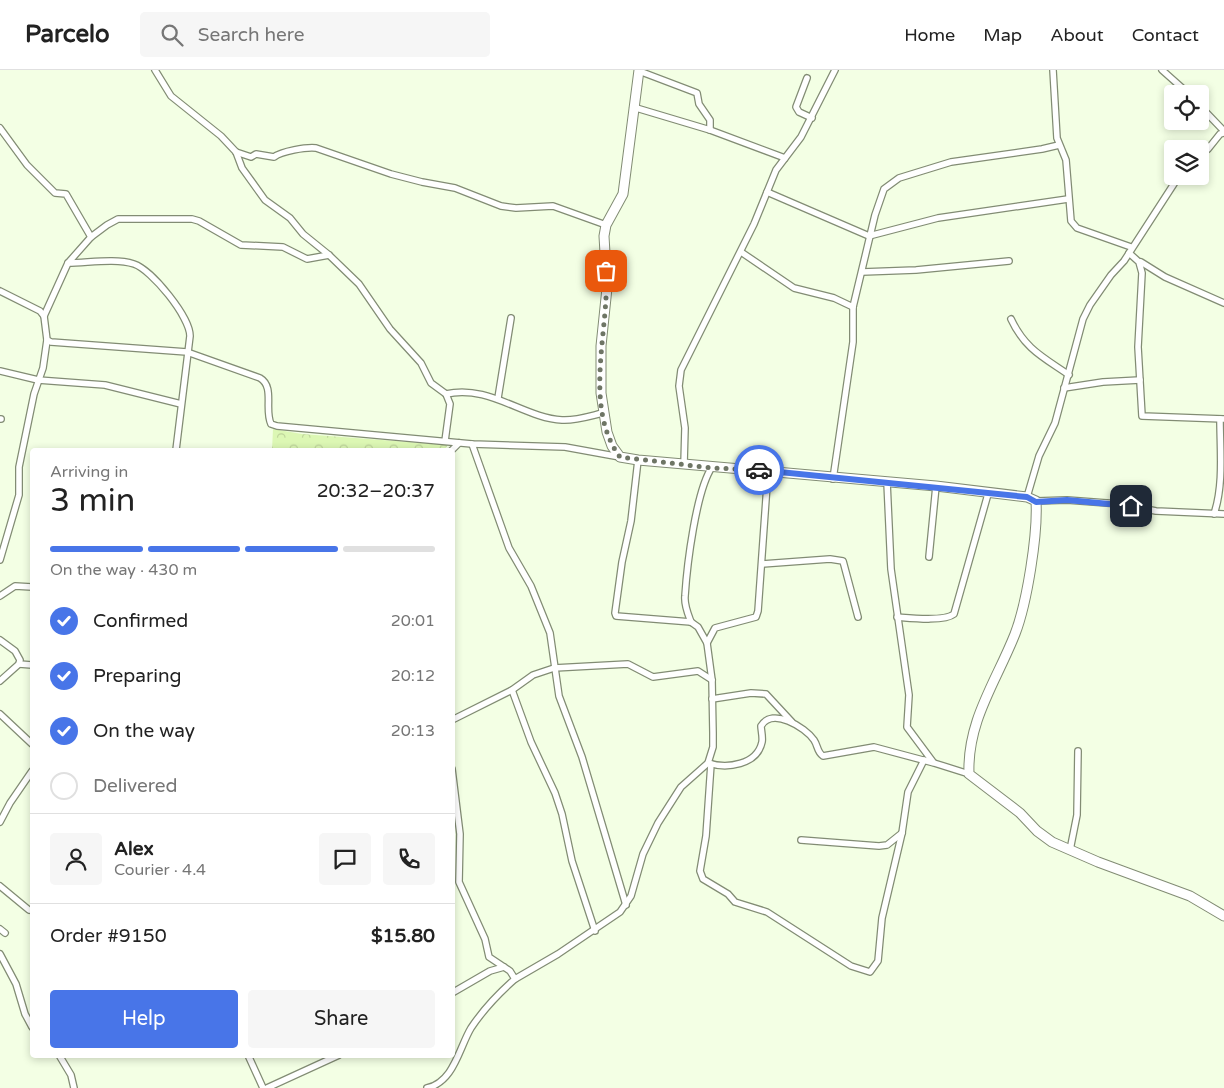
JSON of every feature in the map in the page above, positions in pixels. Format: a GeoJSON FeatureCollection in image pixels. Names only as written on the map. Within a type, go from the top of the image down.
{"type":"FeatureCollection","features":[{"type":"Feature","properties":{"kind":"street"},"geometry":{"type":"LineString","coordinates":[[156,70],[171,96],[221,136],[236,152],[242,168],[259,194],[290,218],[310,240],[329,255],[365,291],[390,329],[421,363],[431,383],[446,394],[450,404],[445,441]]}},
{"type":"Feature","properties":{"kind":"street"},"geometry":{"type":"LineString","coordinates":[[684,464],[685,428],[679,386],[680,370],[693,341],[741,252],[776,170],[812,118],[835,70]]}},
{"type":"Feature","properties":{"kind":"street"},"geometry":{"type":"LineString","coordinates":[[1053,70],[1059,145],[1066,160],[1068,198],[1074,225],[1130,250],[1139,262],[1142,273],[1138,347],[1142,416],[1195,416],[1222,419],[1222,475],[1218,503],[1214,514]]}},
{"type":"Feature","properties":{"kind":"street"},"geometry":{"type":"LineString","coordinates":[[1162,70],[1171,73],[1181,85]]}},
{"type":"Feature","properties":{"kind":"street"},"geometry":{"type":"LineString","coordinates":[[620,457],[612,446],[607,432],[600,377],[601,346],[607,304],[604,236],[606,225],[623,194],[639,71],[697,93],[699,104],[710,120],[710,130]]}},
{"type":"Feature","properties":{"kind":"street"},"geometry":{"type":"LineString","coordinates":[[807,78],[796,107],[799,112],[812,118]]}},
{"type":"Feature","properties":{"kind":"street"},"geometry":{"type":"LineString","coordinates":[[633,108],[710,130],[785,158]]}},
{"type":"Feature","properties":{"kind":"street"},"geometry":{"type":"LineString","coordinates":[[1209,116],[1224,132],[1220,134],[1209,148]]}},
{"type":"Feature","properties":{"kind":"street"},"geometry":{"type":"LineString","coordinates":[[0,128],[36,175],[55,193],[66,194],[91,236]]}},
{"type":"Feature","properties":{"kind":"street"},"geometry":{"type":"LineString","coordinates":[[833,479],[853,342],[853,307],[869,236],[884,189],[899,178],[951,162],[1059,145]]}},
{"type":"Feature","properties":{"kind":"street"},"geometry":{"type":"LineString","coordinates":[[236,152],[251,156],[256,154],[274,157],[279,153],[289,153],[308,147],[316,148],[407,178],[454,188],[501,206],[516,208],[553,206],[606,225]]}},
{"type":"Feature","properties":{"kind":"street"},"geometry":{"type":"LineString","coordinates":[[1027,497],[1039,456],[1055,423],[1083,319],[1106,282],[1130,250],[1173,185]]}},
{"type":"Feature","properties":{"kind":"street"},"geometry":{"type":"LineString","coordinates":[[767,192],[869,236],[938,218],[1068,198]]}},
{"type":"Feature","properties":{"kind":"street"},"geometry":{"type":"LineString","coordinates":[[0,560],[19,495],[19,467],[38,380],[43,368],[47,340],[44,316],[68,263],[91,236],[118,219],[192,219],[199,221],[241,245],[282,247],[306,258],[329,255]]}},
{"type":"Feature","properties":{"kind":"street"},"geometry":{"type":"LineString","coordinates":[[741,252],[794,288],[834,298],[853,307]]}},
{"type":"Feature","properties":{"kind":"street"},"geometry":{"type":"LineString","coordinates":[[862,272],[916,270],[1009,261]]}},
{"type":"Feature","properties":{"kind":"street"},"geometry":{"type":"LineString","coordinates":[[1139,262],[1164,277],[1224,303]]}},
{"type":"Feature","properties":{"kind":"street"},"geometry":{"type":"LineString","coordinates":[[68,263],[125,263],[141,268],[166,293],[189,326],[190,336],[176,448]]}},
{"type":"Feature","properties":{"kind":"street"},"geometry":{"type":"LineString","coordinates":[[0,291],[40,311],[44,316]]}},
{"type":"Feature","properties":{"kind":"street"},"geometry":{"type":"LineString","coordinates":[[498,398],[511,318]]}},
{"type":"Feature","properties":{"kind":"street"},"geometry":{"type":"LineString","coordinates":[[1012,319],[1017,332],[1032,351],[1069,375]]}},
{"type":"Feature","properties":{"kind":"street"},"geometry":{"type":"LineString","coordinates":[[47,340],[81,346],[166,349],[187,352],[265,381],[268,388],[268,418],[271,424],[277,426],[472,444],[565,447],[638,460],[712,468],[768,471],[833,479],[936,486],[988,494],[1027,497],[1036,502],[1067,500],[1120,504],[1156,511],[1224,514]]}},
{"type":"Feature","properties":{"kind":"street"},"geometry":{"type":"LineString","coordinates":[[0,371],[38,380],[106,385],[181,404]]}},
{"type":"Feature","properties":{"kind":"street"},"geometry":{"type":"LineString","coordinates":[[1064,388],[1103,382],[1140,380]]}},
{"type":"Feature","properties":{"kind":"street"},"geometry":{"type":"LineString","coordinates":[[446,394],[458,392],[498,398],[549,418],[562,420],[604,413]]}},
{"type":"Feature","properties":{"kind":"street"},"geometry":{"type":"LineString","coordinates":[[454,448],[459,443]]}},
{"type":"Feature","properties":{"kind":"street"},"geometry":{"type":"LineString","coordinates":[[472,444],[509,548],[531,586],[550,633],[559,696],[582,757],[626,905]]}},
{"type":"Feature","properties":{"kind":"street"},"geometry":{"type":"LineString","coordinates":[[638,460],[631,521],[622,562],[615,613],[618,617],[622,618],[638,617],[691,622],[698,627],[707,642],[712,680],[713,747],[709,763],[706,836],[700,875],[728,894],[735,902],[767,912],[824,950],[863,971],[870,972],[878,961],[882,918],[902,833],[908,792],[924,760]]}},
{"type":"Feature","properties":{"kind":"street"},"geometry":{"type":"LineString","coordinates":[[691,622],[685,596],[691,551],[704,481],[712,468]]}},
{"type":"Feature","properties":{"kind":"street"},"geometry":{"type":"LineString","coordinates":[[707,642],[715,628],[756,617],[762,564],[768,471]]}},
{"type":"Feature","properties":{"kind":"street"},"geometry":{"type":"LineString","coordinates":[[887,482],[891,569],[908,695],[906,727],[934,762]]}},
{"type":"Feature","properties":{"kind":"street"},"geometry":{"type":"LineString","coordinates":[[930,557],[936,486]]}},
{"type":"Feature","properties":{"kind":"street"},"geometry":{"type":"LineString","coordinates":[[897,617],[941,618],[950,617],[954,614],[988,494]]}},
{"type":"Feature","properties":{"kind":"street"},"geometry":{"type":"LineString","coordinates":[[969,774],[968,753],[976,720],[1009,648],[1021,613],[1038,522],[1036,502]]}},
{"type":"Feature","properties":{"kind":"street"},"geometry":{"type":"LineString","coordinates":[[762,564],[830,559],[843,561],[858,617]]}},
{"type":"Feature","properties":{"kind":"street"},"geometry":{"type":"LineString","coordinates":[[0,596],[3,589],[23,585],[30,587]]}},
{"type":"Feature","properties":{"kind":"street"},"geometry":{"type":"LineString","coordinates":[[0,640],[19,655],[19,664]]}},
{"type":"Feature","properties":{"kind":"street"},"geometry":{"type":"LineString","coordinates":[[0,681],[19,664],[30,665]]}},
{"type":"Feature","properties":{"kind":"street"},"geometry":{"type":"LineString","coordinates":[[455,718],[512,690],[533,675],[554,668],[628,664],[653,677],[698,671],[712,680]]}},
{"type":"Feature","properties":{"kind":"street"},"geometry":{"type":"LineString","coordinates":[[512,690],[531,742],[560,807],[572,862],[595,931]]}},
{"type":"Feature","properties":{"kind":"street"},"geometry":{"type":"LineString","coordinates":[[712,699],[751,693],[766,694],[793,724],[812,738],[819,753],[824,756],[874,747],[934,762],[969,774],[1020,813],[1037,831],[1052,842],[1098,862],[1190,896],[1224,916]]}},
{"type":"Feature","properties":{"kind":"street"},"geometry":{"type":"LineString","coordinates":[[0,714],[30,742]]}},
{"type":"Feature","properties":{"kind":"street"},"geometry":{"type":"LineString","coordinates":[[427,1088],[441,1081],[450,1072],[472,1027],[515,979],[595,931],[626,905],[635,886],[643,854],[654,830],[681,787],[709,763],[730,766],[751,759],[762,742],[761,726],[766,719],[778,718],[793,724]]}},
{"type":"Feature","properties":{"kind":"street"},"geometry":{"type":"LineString","coordinates":[[1070,850],[1077,815],[1078,751]]}},
{"type":"Feature","properties":{"kind":"street"},"geometry":{"type":"LineString","coordinates":[[0,822],[10,803],[30,774]]}},
{"type":"Feature","properties":{"kind":"street"},"geometry":{"type":"LineString","coordinates":[[455,793],[460,834],[456,883],[488,946],[489,957],[504,967],[515,979]]}},
{"type":"Feature","properties":{"kind":"street"},"geometry":{"type":"LineString","coordinates":[[801,840],[878,846],[887,844],[902,833]]}},
{"type":"Feature","properties":{"kind":"street"},"geometry":{"type":"LineString","coordinates":[[0,886],[29,910]]}},
{"type":"Feature","properties":{"kind":"street"},"geometry":{"type":"LineString","coordinates":[[0,954],[16,984],[24,1014],[30,1024]]}},
{"type":"Feature","properties":{"kind":"street"},"geometry":{"type":"LineString","coordinates":[[455,991],[490,971],[504,967]]}},
{"type":"Feature","properties":{"kind":"street"},"geometry":{"type":"LineString","coordinates":[[61,1058],[71,1075],[74,1088]]}},
{"type":"Feature","properties":{"kind":"street"},"geometry":{"type":"LineString","coordinates":[[249,1058],[263,1088]]}},
{"type":"Feature","properties":{"kind":"street"},"geometry":{"type":"LineString","coordinates":[[267,1088],[333,1058]]}},
{"type":"Feature","properties":{"kind":"green space"},"geometry":{"type":"Polygon","coordinates":[[[273,429],[302,434],[448,445],[446,448],[272,448],[273,429]]]}},
{"type":"Feature","properties":{"kind":"way so far"},"geometry":{"type":"LineString","coordinates":[[606,271],[607,304],[601,346],[601,393],[607,432],[612,446],[620,457],[712,468],[759,470]]}},
{"type":"Feature","properties":{"kind":"route"},"geometry":{"type":"LineString","coordinates":[[759,470],[833,479],[936,486],[988,494],[1027,497],[1036,502],[1067,500],[1131,506]]}}]}
